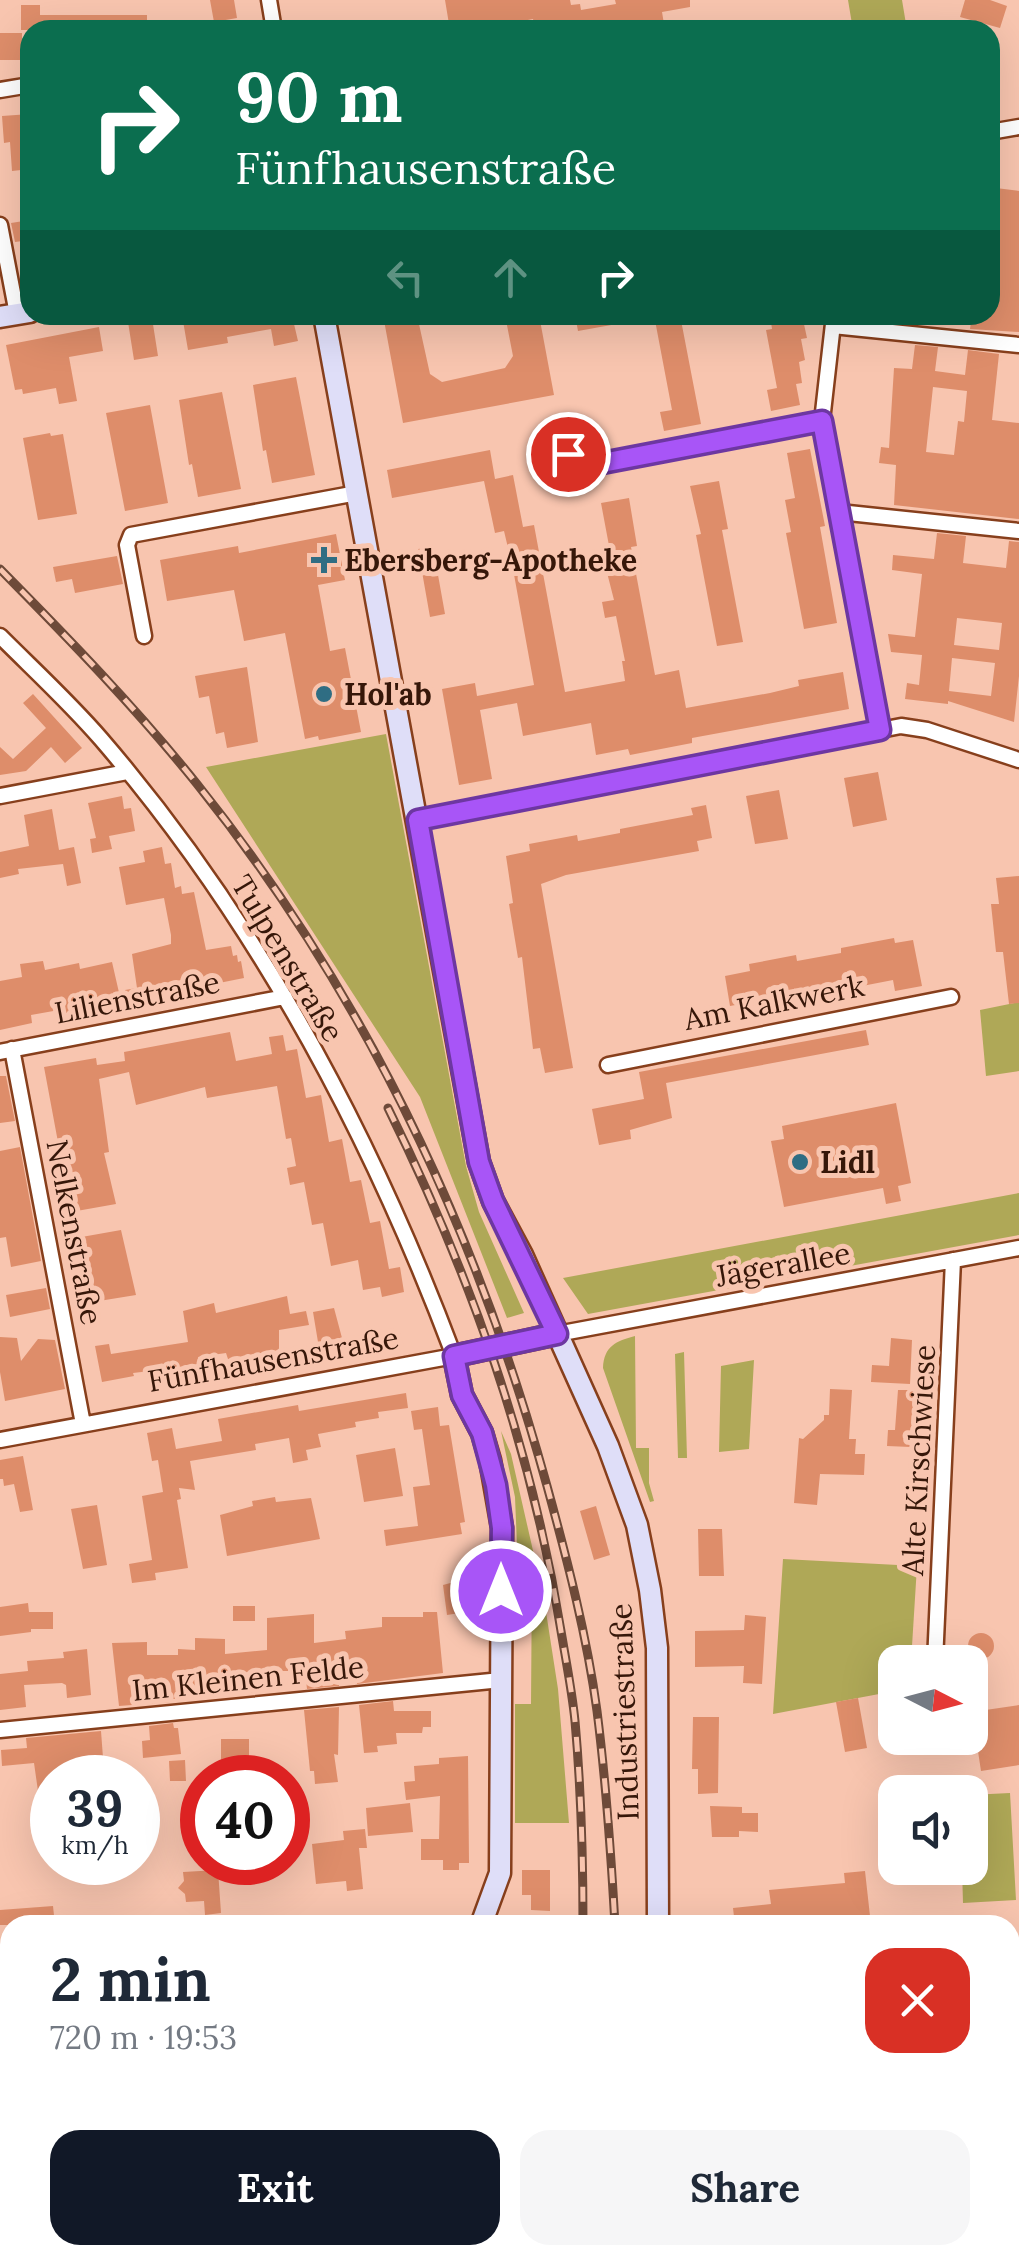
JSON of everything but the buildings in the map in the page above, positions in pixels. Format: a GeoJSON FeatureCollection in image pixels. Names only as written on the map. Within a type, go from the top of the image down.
{"type":"FeatureCollection","features":[{"type":"Feature","properties":{"kind":"street"},"geometry":{"type":"LineString","coordinates":[[0,225],[16,314]]}},
{"type":"Feature","properties":{"kind":"street"},"geometry":{"type":"LineString","coordinates":[[326,325],[479,1162],[493,1201],[557,1334]]}},
{"type":"Feature","properties":{"kind":"street"},"geometry":{"type":"LineString","coordinates":[[833,325],[822,421],[880,730]]}},
{"type":"Feature","properties":{"kind":"street"},"geometry":{"type":"LineString","coordinates":[[871,325],[1019,345]]}},
{"type":"Feature","properties":{"kind":"street"},"geometry":{"type":"LineString","coordinates":[[568,454],[597,464],[822,421]]}},
{"type":"Feature","properties":{"kind":"street"},"geometry":{"type":"LineString","coordinates":[[144,636],[128,545],[131,535],[357,493]]}},
{"type":"Feature","properties":{"kind":"street"},"geometry":{"type":"LineString","coordinates":[[839,512],[1019,531]]}},
{"type":"Feature","properties":{"kind":"street","name":"Tulpenstraße"},"geometry":{"type":"LineString","coordinates":[[0,636],[101,738],[219,893],[285,997],[373,1164],[454,1356]]}},
{"type":"Feature","properties":{"kind":"street"},"geometry":{"type":"LineString","coordinates":[[418,820],[902,726],[927,730],[1019,760]]}},
{"type":"Feature","properties":{"kind":"street"},"geometry":{"type":"LineString","coordinates":[[0,796],[127,772]]}},
{"type":"Feature","properties":{"kind":"street","name":"Lilienstraße"},"geometry":{"type":"LineString","coordinates":[[6,1050],[285,997]]}},
{"type":"Feature","properties":{"kind":"street","name":"Am Kalkwerk"},"geometry":{"type":"LineString","coordinates":[[608,1065],[951,997]]}},
{"type":"Feature","properties":{"kind":"street","name":"Nelkenstraße"},"geometry":{"type":"LineString","coordinates":[[6,1050],[83,1424]]}},
{"type":"Feature","properties":{"kind":"street","name":"Jägerallee"},"geometry":{"type":"LineString","coordinates":[[557,1334],[1019,1248]]}},
{"type":"Feature","properties":{"kind":"street","name":"Alte Kirschwiese"},"geometry":{"type":"LineString","coordinates":[[936,1645],[953,1260]]}},
{"type":"Feature","properties":{"kind":"street","name":"Fünfhausenstraße"},"geometry":{"type":"LineString","coordinates":[[0,1440],[557,1334]]}},
{"type":"Feature","properties":{"kind":"street","name":"Industriestraße"},"geometry":{"type":"LineString","coordinates":[[557,1334],[608,1446],[636,1525],[650,1590],[657,1648],[658,1915]]}},
{"type":"Feature","properties":{"kind":"street"},"geometry":{"type":"LineString","coordinates":[[454,1356],[462,1395],[482,1433],[502,1528],[500,1873],[485,1915]]}},
{"type":"Feature","properties":{"kind":"street","name":"Im Kleinen Felde"},"geometry":{"type":"LineString","coordinates":[[0,1730],[501,1680]]}},
{"type":"Feature","properties":{"kind":"shaded area"},"geometry":{"type":"Polygon","coordinates":[[[848,0],[902,0],[905,20],[851,20],[848,0]]]}},
{"type":"Feature","properties":{"kind":"shaded area"},"geometry":{"type":"Polygon","coordinates":[[[386,734],[466,1166],[479,1212],[524,1313],[507,1318],[420,1097],[206,767],[386,734]]]}},
{"type":"Feature","properties":{"kind":"shaded area"},"geometry":{"type":"Polygon","coordinates":[[[1019,1002],[1019,1071],[986,1076],[980,1010],[1019,1002]]]}},
{"type":"Feature","properties":{"kind":"shaded area"},"geometry":{"type":"Polygon","coordinates":[[[1019,1193],[1019,1235],[588,1314],[563,1278],[1019,1193]]]}},
{"type":"Feature","properties":{"kind":"shaded area"},"geometry":{"type":"Polygon","coordinates":[[[635,1336],[636,1448],[649,1448],[649,1483],[654,1501],[650,1502],[603,1368],[612,1346],[635,1336]]]}},
{"type":"Feature","properties":{"kind":"shaded area"},"geometry":{"type":"Polygon","coordinates":[[[684,1352],[687,1458],[678,1458],[675,1354],[684,1352]]]}},
{"type":"Feature","properties":{"kind":"shaded area"},"geometry":{"type":"Polygon","coordinates":[[[754,1360],[749,1449],[719,1452],[721,1366],[754,1360]]]}},
{"type":"Feature","properties":{"kind":"shaded area"},"geometry":{"type":"Polygon","coordinates":[[[501,1431],[511,1454],[544,1599],[558,1689],[569,1823],[515,1823],[515,1704],[531,1704],[532,1571],[518,1570],[515,1497],[501,1431]]]}},
{"type":"Feature","properties":{"kind":"shaded area"},"geometry":{"type":"Polygon","coordinates":[[[783,1559],[917,1566],[912,1645],[878,1645],[878,1694],[773,1714],[783,1559]]]}},
{"type":"Feature","properties":{"kind":"shaded area"},"geometry":{"type":"Polygon","coordinates":[[[1010,1793],[1016,1900],[963,1903],[962,1885],[988,1885],[988,1794],[1010,1793]]]}},
{"type":"Feature","properties":{"kind":"railway"},"geometry":{"type":"LineString","coordinates":[[0,569],[150,728],[257,863],[362,1030],[449,1206],[519,1391],[576,1598],[597,1711],[614,1915]]}},
{"type":"Feature","properties":{"kind":"railway"},"geometry":{"type":"LineString","coordinates":[[388,1108],[471,1298],[533,1494],[574,1710],[583,1915]]}},
{"type":"Feature","properties":{"kind":"place","name":"Ebersberg-Apotheke"},"geometry":{"type":"Point","coordinates":[324,560]}},
{"type":"Feature","properties":{"kind":"place","name":"Hol'ab"},"geometry":{"type":"Point","coordinates":[324,694]}},
{"type":"Feature","properties":{"kind":"place","name":"Lidl"},"geometry":{"type":"Point","coordinates":[800,1162]}},
{"type":"Feature","properties":{"kind":"route"},"geometry":{"type":"LineString","coordinates":[[501,1591],[502,1528],[496,1485],[482,1433],[462,1395],[454,1356],[557,1334],[488,1190],[479,1162],[418,820],[880,730],[822,421],[597,464],[568,454]]}}]}
